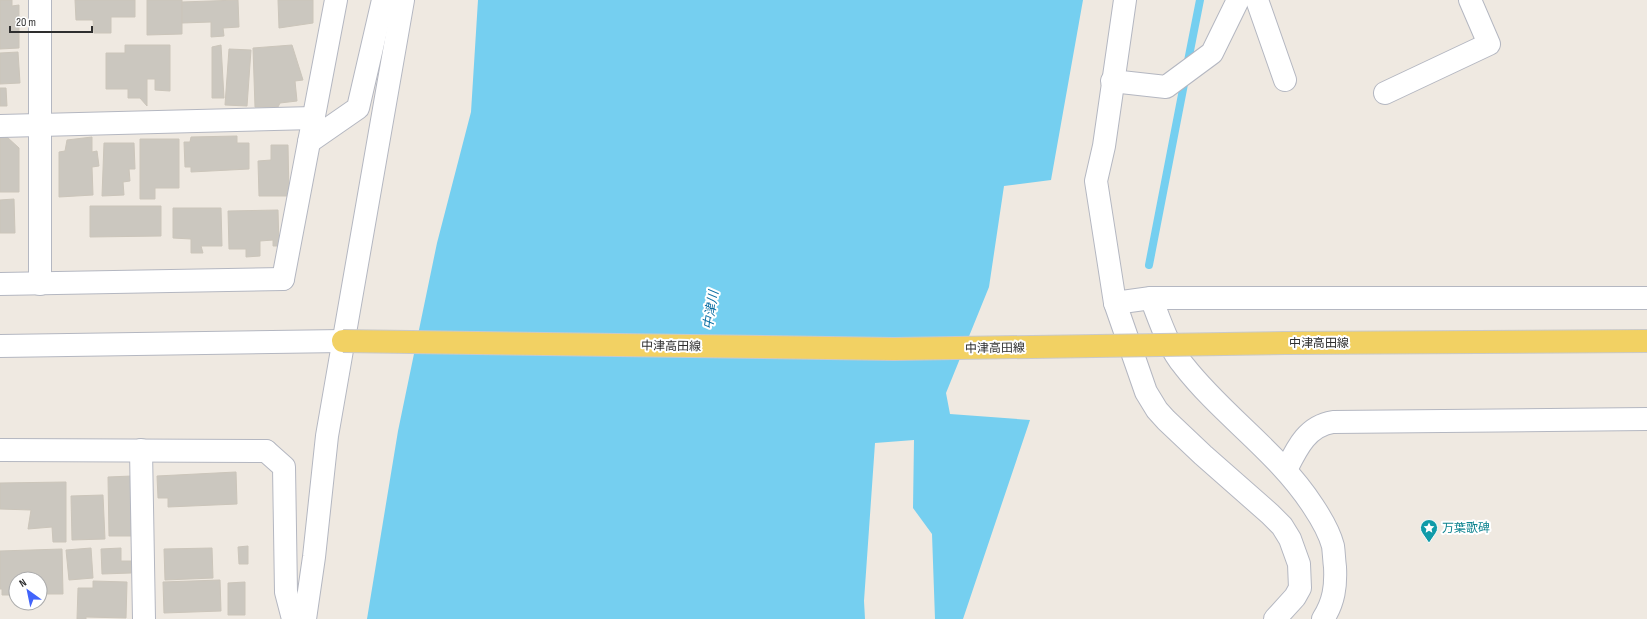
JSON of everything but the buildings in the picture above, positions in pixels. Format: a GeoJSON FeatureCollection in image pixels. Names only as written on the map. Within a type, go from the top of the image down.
{"type":"FeatureCollection","features":[{"type":"Feature","properties":{"kind":"main road","name":"中津高田線"},"geometry":{"type":"LineString","coordinates":[[343,341],[894,349],[1285,343],[1647,341]]}},
{"type":"Feature","properties":{"kind":"street"},"geometry":{"type":"LineString","coordinates":[[40,0],[40,284]]}},
{"type":"Feature","properties":{"kind":"street"},"geometry":{"type":"LineString","coordinates":[[0,284],[283,279],[336,0]]}},
{"type":"Feature","properties":{"kind":"street"},"geometry":{"type":"LineString","coordinates":[[309,142],[358,108],[383,0]]}},
{"type":"Feature","properties":{"kind":"street"},"geometry":{"type":"LineString","coordinates":[[304,619],[314,557],[327,436],[404,0]]}},
{"type":"Feature","properties":{"kind":"street"},"geometry":{"type":"LineString","coordinates":[[1125,0],[1112,81],[1104,146],[1096,181],[1115,303],[1146,392],[1158,410],[1166,420],[1198,450],[1270,514],[1282,526],[1290,539],[1296,551],[1299,564],[1300,588],[1296,597],[1274,619]]}},
{"type":"Feature","properties":{"kind":"street"},"geometry":{"type":"LineString","coordinates":[[1112,81],[1166,87],[1212,53],[1238,0]]}},
{"type":"Feature","properties":{"kind":"street"},"geometry":{"type":"LineString","coordinates":[[1257,0],[1285,80]]}},
{"type":"Feature","properties":{"kind":"street"},"geometry":{"type":"LineString","coordinates":[[1385,93],[1489,44],[1470,0]]}},
{"type":"Feature","properties":{"kind":"street"},"geometry":{"type":"LineString","coordinates":[[0,126],[314,118]]}},
{"type":"Feature","properties":{"kind":"street"},"geometry":{"type":"LineString","coordinates":[[1115,303],[1151,298],[1647,298]]}},
{"type":"Feature","properties":{"kind":"street"},"geometry":{"type":"LineString","coordinates":[[1151,298],[1175,354],[1183,366],[1215,402],[1286,470],[1327,528],[1333,547],[1336,579],[1334,599],[1324,619]]}},
{"type":"Feature","properties":{"kind":"street"},"geometry":{"type":"LineString","coordinates":[[0,346],[343,341]]}},
{"type":"Feature","properties":{"kind":"street"},"geometry":{"type":"LineString","coordinates":[[1286,470],[1297,448],[1308,434],[1322,424],[1334,422],[1647,419]]}},
{"type":"Feature","properties":{"kind":"street"},"geometry":{"type":"LineString","coordinates":[[0,450],[266,450],[284,467],[286,592],[293,619]]}},
{"type":"Feature","properties":{"kind":"street"},"geometry":{"type":"LineString","coordinates":[[141,450],[144,619]]}},
{"type":"Feature","properties":{"kind":"water","name":"中津川"},"geometry":{"type":"Polygon","coordinates":[[[478,0],[1083,0],[1051,180],[1004,186],[989,287],[946,393],[950,414],[1030,420],[963,619],[935,619],[932,534],[913,508],[914,440],[875,443],[864,601],[865,619],[367,619],[398,431],[437,243],[471,112],[478,0]]]}},
{"type":"Feature","properties":{"kind":"waterway"},"geometry":{"type":"LineString","coordinates":[[1187,66],[1200,0]]}},
{"type":"Feature","properties":{"kind":"waterway"},"geometry":{"type":"LineString","coordinates":[[1149,265],[1185,79]]}},
{"type":"Feature","properties":{"kind":"place","name":"万葉歌碑"},"geometry":{"type":"Point","coordinates":[1429,543]}}]}
